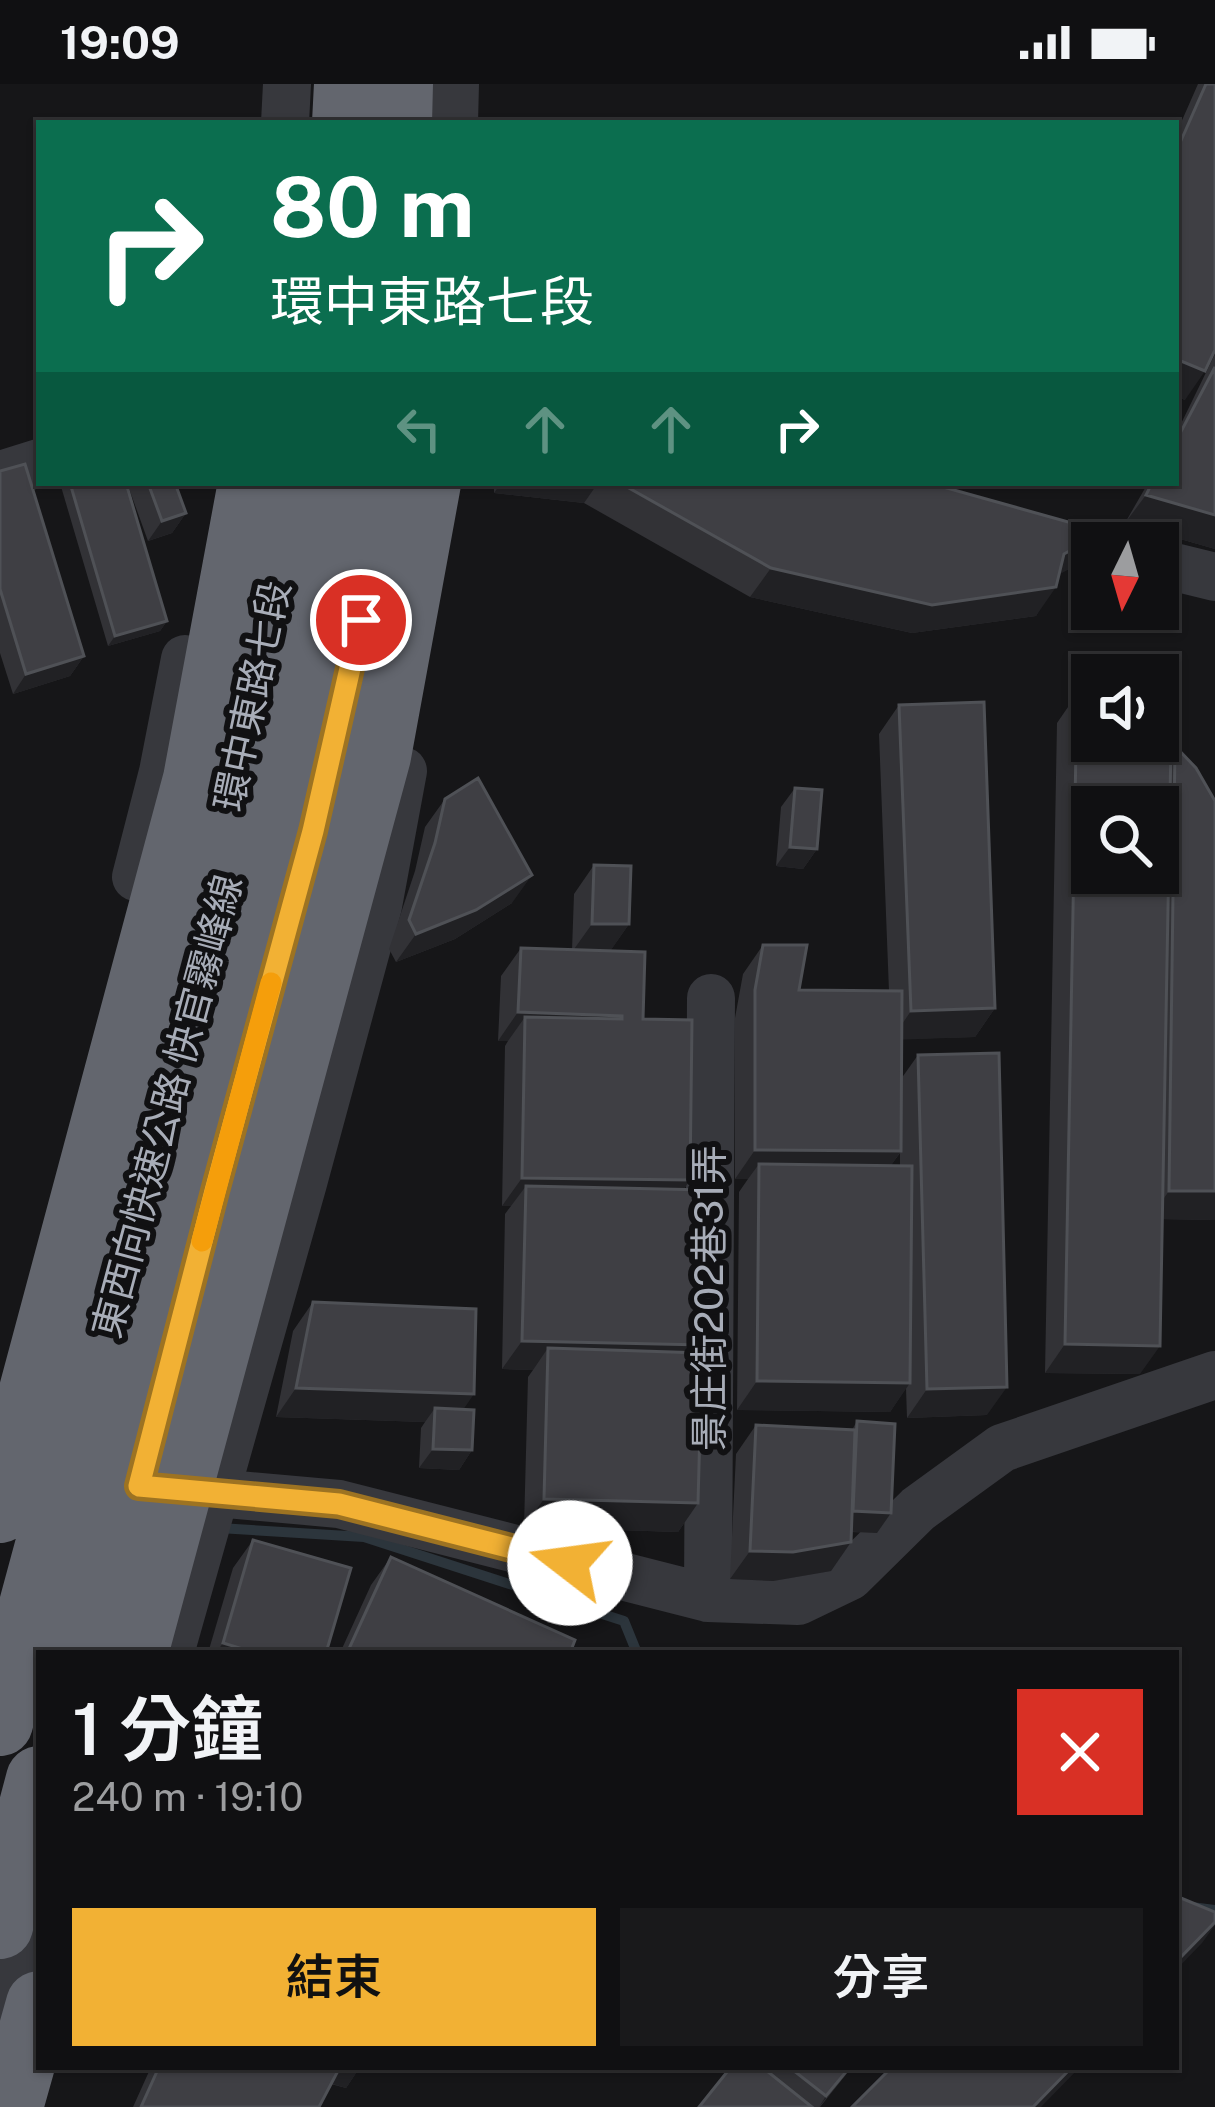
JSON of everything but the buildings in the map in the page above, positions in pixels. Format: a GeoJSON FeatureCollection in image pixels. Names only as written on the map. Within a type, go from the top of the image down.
{"type":"FeatureCollection","features":[{"type":"Feature","properties":{"kind":"highway"},"geometry":{"type":"LineString","coordinates":[[345,120],[347,84]]}},
{"type":"Feature","properties":{"kind":"highway"},"geometry":{"type":"LineString","coordinates":[[399,120],[400,84]]}},
{"type":"Feature","properties":{"kind":"highway"},"geometry":{"type":"LineString","coordinates":[[34,1506],[196,779],[250,486]]}},
{"type":"Feature","properties":{"kind":"highway","name":"東西向快速公路 快官霧峰線"},"geometry":{"type":"LineString","coordinates":[[0,1723],[252,791],[299,556],[308,486]]}},
{"type":"Feature","properties":{"kind":"highway","name":"東西向快速公路 快官霧峰線"},"geometry":{"type":"LineString","coordinates":[[74,1650],[293,826],[350,571],[363,486]]}},
{"type":"Feature","properties":{"kind":"highway"},"geometry":{"type":"LineString","coordinates":[[136,1650],[379,756],[427,486]]}},
{"type":"Feature","properties":{"kind":"highway"},"geometry":{"type":"LineString","coordinates":[[0,1926],[36,1790]]}},
{"type":"Feature","properties":{"kind":"highway"},"geometry":{"type":"LineString","coordinates":[[10,2107],[36,2015]]}},
{"type":"Feature","properties":{"kind":"street"},"geometry":{"type":"LineString","coordinates":[[284,120],[286,84]]}},
{"type":"Feature","properties":{"kind":"street"},"geometry":{"type":"LineString","coordinates":[[454,120],[455,84]]}},
{"type":"Feature","properties":{"kind":"street"},"geometry":{"type":"LineString","coordinates":[[0,476],[36,464]]}},
{"type":"Feature","properties":{"kind":"street","name":"環中東路七段"},"geometry":{"type":"LineString","coordinates":[[0,1386],[163,772],[218,486]]}},
{"type":"Feature","properties":{"kind":"street","name":"環中東路七段"},"geometry":{"type":"LineString","coordinates":[[0,1672],[34,1506],[182,1001],[254,720],[282,552],[288,486]]}},
{"type":"Feature","properties":{"kind":"street"},"geometry":{"type":"LineString","coordinates":[[95,1650],[313,831],[370,579],[414,486]]}},
{"type":"Feature","properties":{"kind":"street"},"geometry":{"type":"LineString","coordinates":[[171,1650],[378,906],[445,543],[440,486]]}},
{"type":"Feature","properties":{"kind":"street"},"geometry":{"type":"LineString","coordinates":[[1179,568],[1215,577]]}},
{"type":"Feature","properties":{"kind":"street","name":"景庄街202巷31弄"},"geometry":{"type":"LineString","coordinates":[[708,1598],[711,998]]}},
{"type":"Feature","properties":{"kind":"street"},"geometry":{"type":"LineString","coordinates":[[0,1480],[34,1506],[132,1511],[216,1491],[339,1504],[708,1598],[798,1601],[850,1576],[918,1509],[1002,1448],[1215,1375]]}},
{"type":"Feature","properties":{"kind":"street"},"geometry":{"type":"LineString","coordinates":[[0,2004],[36,1869]]}},
{"type":"Feature","properties":{"kind":"street"},"geometry":{"type":"LineString","coordinates":[[39,2107],[50,2070]]}},
{"type":"Feature","properties":{"kind":"waterway"},"geometry":{"type":"LineString","coordinates":[[219,1528],[364,1537],[624,1621],[636,1650]]}},
{"type":"Feature","properties":{"kind":"waterway"},"geometry":{"type":"LineString","coordinates":[[1179,1905],[1215,1910]]}},
{"type":"Feature","properties":{"kind":"slow traffic"},"geometry":{"type":"LineString","coordinates":[[202,1241],[271,983]]}},
{"type":"Feature","properties":{"kind":"route"},"geometry":{"type":"LineString","coordinates":[[361,620],[313,831],[139,1486],[339,1504],[570,1563]]}}]}
